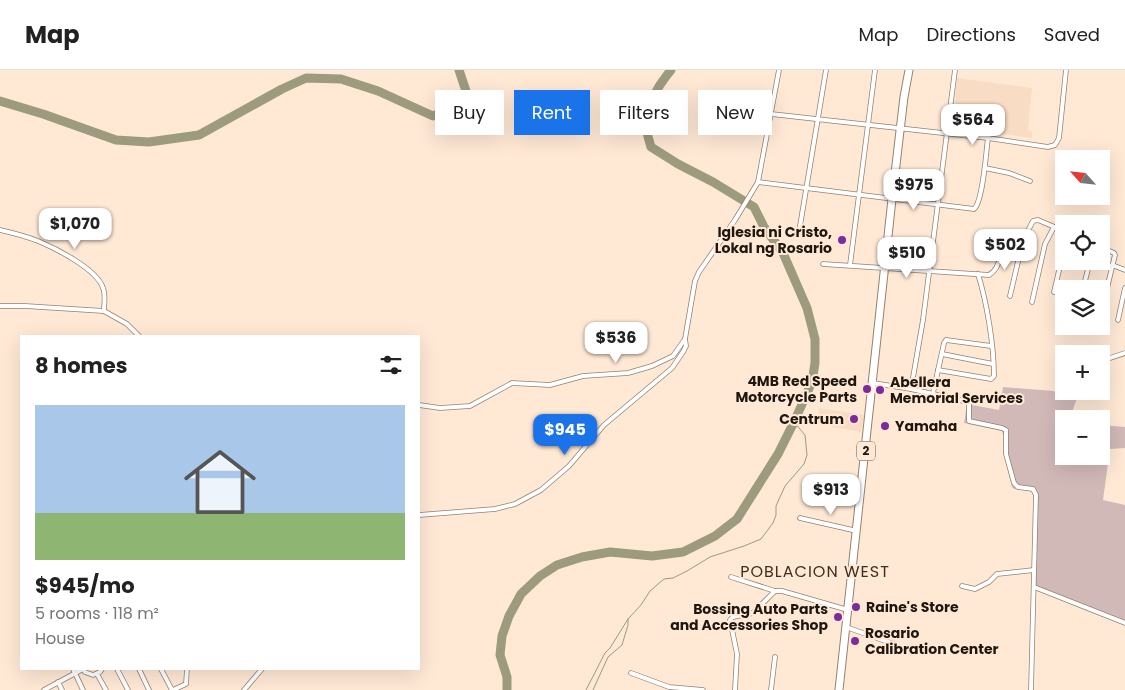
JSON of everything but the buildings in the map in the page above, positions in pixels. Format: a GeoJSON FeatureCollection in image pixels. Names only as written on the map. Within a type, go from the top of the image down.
{"type":"FeatureCollection","features":[{"type":"Feature","properties":{"kind":"highway","name":"2"},"geometry":{"type":"LineString","coordinates":[[839,690],[900,128],[909,70]]}},
{"type":"Feature","properties":{"kind":"street"},"geometry":{"type":"LineString","coordinates":[[772,108],[779,70]]}},
{"type":"Feature","properties":{"kind":"street"},"geometry":{"type":"LineString","coordinates":[[800,226],[826,70]]}},
{"type":"Feature","properties":{"kind":"street"},"geometry":{"type":"LineString","coordinates":[[850,265],[875,70]]}},
{"type":"Feature","properties":{"kind":"street"},"geometry":{"type":"LineString","coordinates":[[911,389],[930,271],[955,70]]}},
{"type":"Feature","properties":{"kind":"street"},"geometry":{"type":"LineString","coordinates":[[772,114],[988,138],[1048,147],[1055,145],[1059,138],[1066,70]]}},
{"type":"Feature","properties":{"kind":"street"},"geometry":{"type":"LineString","coordinates":[[420,515],[495,509],[515,504],[541,490],[569,466],[604,425],[672,368],[686,346],[685,339],[695,281],[699,272],[736,220],[758,182],[767,135]]}},
{"type":"Feature","properties":{"kind":"street"},"geometry":{"type":"LineString","coordinates":[[758,182],[969,209],[976,208],[979,202],[985,168],[988,138]]}},
{"type":"Feature","properties":{"kind":"street"},"geometry":{"type":"LineString","coordinates":[[985,168],[1009,173],[1030,181]]}},
{"type":"Feature","properties":{"kind":"street"},"geometry":{"type":"LineString","coordinates":[[1010,296],[1023,240],[1034,220],[1038,220],[1054,227],[1045,244],[1032,302]]}},
{"type":"Feature","properties":{"kind":"street"},"geometry":{"type":"LineString","coordinates":[[0,230],[45,244],[97,277],[104,288],[104,311]]}},
{"type":"Feature","properties":{"kind":"street"},"geometry":{"type":"LineString","coordinates":[[823,264],[992,274],[1005,248],[1011,243],[1023,240]]}},
{"type":"Feature","properties":{"kind":"street"},"geometry":{"type":"LineString","coordinates":[[1109,280],[1115,253],[1110,251]]}},
{"type":"Feature","properties":{"kind":"street"},"geometry":{"type":"LineString","coordinates":[[1112,265],[1125,270]]}},
{"type":"Feature","properties":{"kind":"street"},"geometry":{"type":"LineString","coordinates":[[1054,292],[1059,270]]}},
{"type":"Feature","properties":{"kind":"street"},"geometry":{"type":"LineString","coordinates":[[938,370],[990,379],[994,374],[983,290],[978,274]]}},
{"type":"Feature","properties":{"kind":"street"},"geometry":{"type":"LineString","coordinates":[[1118,320],[1125,288]]}},
{"type":"Feature","properties":{"kind":"street"},"geometry":{"type":"LineString","coordinates":[[0,306],[104,311],[127,324],[138,335]]}},
{"type":"Feature","properties":{"kind":"street"},"geometry":{"type":"LineString","coordinates":[[420,406],[461,408],[477,403],[512,383],[550,385],[583,376],[639,371],[673,356],[685,339]]}},
{"type":"Feature","properties":{"kind":"street"},"geometry":{"type":"LineString","coordinates":[[933,393],[944,343],[948,339],[991,346]]}},
{"type":"Feature","properties":{"kind":"street"},"geometry":{"type":"LineString","coordinates":[[1110,358],[1125,353]]}},
{"type":"Feature","properties":{"kind":"street"},"geometry":{"type":"LineString","coordinates":[[942,354],[993,364]]}},
{"type":"Feature","properties":{"kind":"street"},"geometry":{"type":"LineString","coordinates":[[873,383],[933,393],[969,402],[969,421],[1006,430],[1006,454],[1014,483],[1018,487],[1033,490],[1036,495],[1031,690]]}},
{"type":"Feature","properties":{"kind":"street"},"geometry":{"type":"LineString","coordinates":[[800,518],[857,531]]}},
{"type":"Feature","properties":{"kind":"street"},"geometry":{"type":"LineString","coordinates":[[962,586],[975,589],[990,581],[997,574],[1034,570]]}},
{"type":"Feature","properties":{"kind":"street"},"geometry":{"type":"LineString","coordinates":[[730,577],[848,610]]}},
{"type":"Feature","properties":{"kind":"street"},"geometry":{"type":"LineString","coordinates":[[1034,587],[1125,623]]}},
{"type":"Feature","properties":{"kind":"street"},"geometry":{"type":"LineString","coordinates":[[735,690],[737,654],[730,620],[733,617],[753,613],[775,591]]}},
{"type":"Feature","properties":{"kind":"street"},"geometry":{"type":"LineString","coordinates":[[846,627],[894,644]]}},
{"type":"Feature","properties":{"kind":"street"},"geometry":{"type":"LineString","coordinates":[[771,690],[775,657]]}},
{"type":"Feature","properties":{"kind":"street"},"geometry":{"type":"LineString","coordinates":[[73,670],[83,690]]}},
{"type":"Feature","properties":{"kind":"street"},"geometry":{"type":"LineString","coordinates":[[44,690],[81,670]]}},
{"type":"Feature","properties":{"kind":"street"},"geometry":{"type":"LineString","coordinates":[[84,670],[89,675],[96,674],[101,670]]}},
{"type":"Feature","properties":{"kind":"street"},"geometry":{"type":"LineString","coordinates":[[118,670],[128,690]]}},
{"type":"Feature","properties":{"kind":"street"},"geometry":{"type":"LineString","coordinates":[[139,670],[149,690]]}},
{"type":"Feature","properties":{"kind":"street"},"geometry":{"type":"LineString","coordinates":[[162,670],[172,690],[186,684],[186,670]]}},
{"type":"Feature","properties":{"kind":"street"},"geometry":{"type":"LineString","coordinates":[[244,690],[261,670]]}},
{"type":"Feature","properties":{"kind":"street"},"geometry":{"type":"LineString","coordinates":[[632,673],[668,687],[703,690]]}},
{"type":"Feature","properties":{"kind":"street"},"geometry":{"type":"LineString","coordinates":[[96,674],[106,690]]}},
{"type":"Feature","properties":{"kind":"street"},"geometry":{"type":"LineString","coordinates":[[58,682],[62,690]]}},
{"type":"Feature","properties":{"kind":"shaded area"},"geometry":{"type":"Polygon","coordinates":[[[957,78],[1032,88],[1028,130],[1032,131],[1032,138],[953,127],[957,78]]]}},
{"type":"Feature","properties":{"kind":"shaded area"},"geometry":{"type":"Polygon","coordinates":[[[1003,387],[1053,391],[1055,392],[1055,400],[1076,400],[1073,410],[1055,410],[1055,465],[1108,465],[1103,500],[1125,505],[1125,624],[1035,588],[1036,504],[1038,494],[1030,490],[1014,489],[1012,487],[1006,462],[1002,431],[964,423],[967,404],[999,410],[1003,387]]]}},
{"type":"Feature","properties":{"kind":"shaded area"},"geometry":{"type":"Polygon","coordinates":[[[819,408],[864,415],[861,432],[817,424],[819,408]]]}},
{"type":"Feature","properties":{"kind":"shaded area"},"geometry":{"type":"Polygon","coordinates":[[[1110,426],[1125,427],[1125,448],[1110,449],[1110,426]]]}},
{"type":"Feature","properties":{"kind":"waterway"},"geometry":{"type":"LineString","coordinates":[[0,101],[116,140],[149,142],[199,135],[282,89],[306,78],[341,79],[378,91],[433,116],[455,106],[466,91],[459,70]]}},
{"type":"Feature","properties":{"kind":"waterway"},"geometry":{"type":"LineString","coordinates":[[507,690],[507,677],[500,655],[502,636],[509,616],[521,594],[540,576],[557,565],[582,557],[610,552],[652,556],[683,552],[715,536],[737,519],[778,454],[812,382],[815,363],[815,339],[807,308],[783,253],[764,227],[754,207],[651,147],[646,127],[647,112],[657,89],[671,70]]}},
{"type":"Feature","properties":{"kind":"waterway"},"geometry":{"type":"LineString","coordinates":[[586,690],[605,653],[650,591],[664,579],[673,578],[710,557],[761,539],[773,523],[776,515],[776,506],[785,486],[804,464],[807,455],[805,435],[794,422]]}},
{"type":"Feature","properties":{"kind":"waterway"},"geometry":{"type":"LineString","coordinates":[[593,690],[608,657],[622,645],[628,619]]}},
{"type":"Feature","properties":{"kind":"place","name":"Iglesia ni Cristo, Lokal ng Rosario"},"geometry":{"type":"Point","coordinates":[842,240]}},
{"type":"Feature","properties":{"kind":"place","name":"4MB Red Speed Motorcycle Parts"},"geometry":{"type":"Point","coordinates":[867,389]}},
{"type":"Feature","properties":{"kind":"place","name":"Abellera Memorial Services"},"geometry":{"type":"Point","coordinates":[880,390]}},
{"type":"Feature","properties":{"kind":"place","name":"Centrum"},"geometry":{"type":"Point","coordinates":[854,419]}},
{"type":"Feature","properties":{"kind":"place","name":"Yamaha"},"geometry":{"type":"Point","coordinates":[885,426]}},
{"type":"Feature","properties":{"kind":"place","name":"Raine's Store"},"geometry":{"type":"Point","coordinates":[856,607]}},
{"type":"Feature","properties":{"kind":"place","name":"Bossing Auto Parts and Accessories Shop"},"geometry":{"type":"Point","coordinates":[838,617]}},
{"type":"Feature","properties":{"kind":"place","name":"Rosario Calibration Center"},"geometry":{"type":"Point","coordinates":[855,641]}},
{"type":"Feature","properties":{"kind":"district","name":"POBLACION WEST"},"geometry":{"type":"Point","coordinates":[815,571]}}]}
